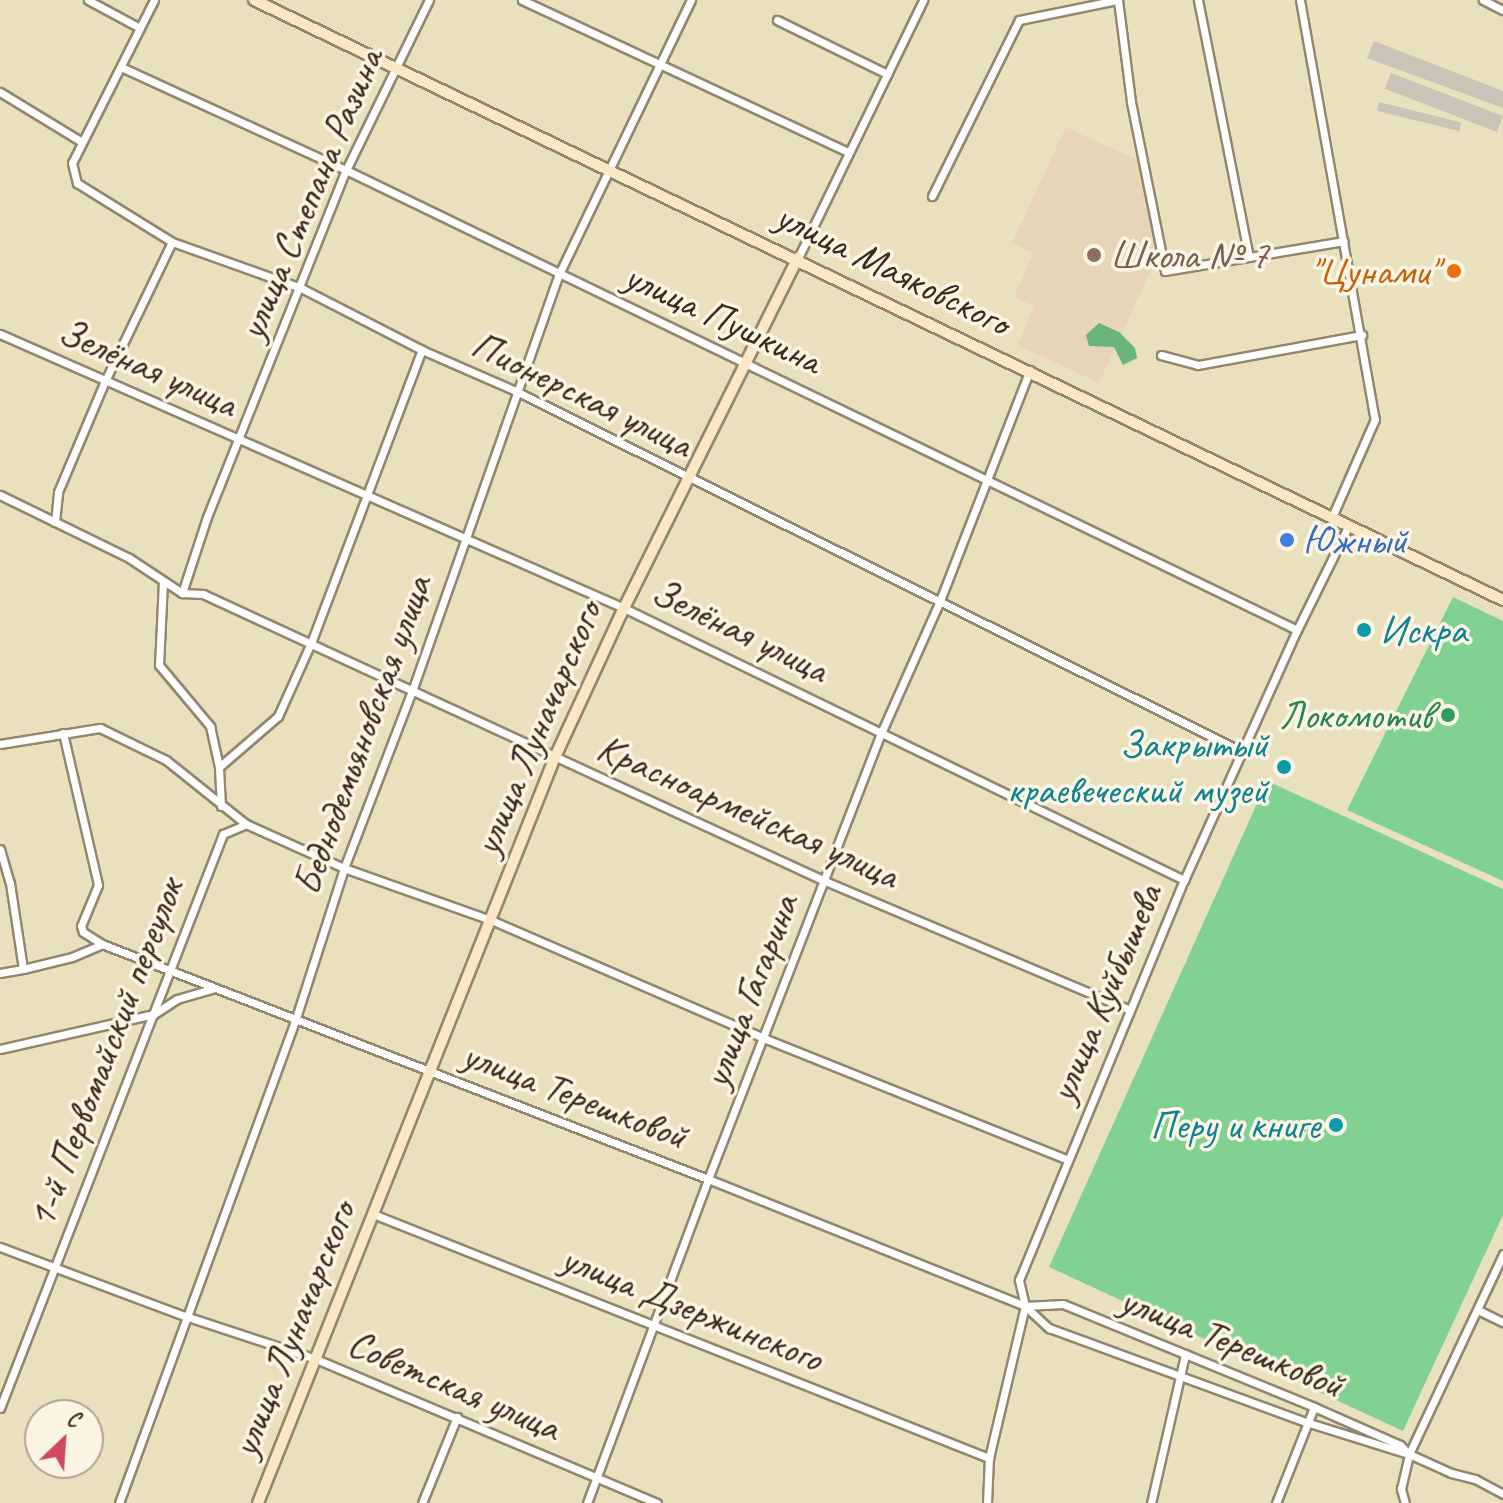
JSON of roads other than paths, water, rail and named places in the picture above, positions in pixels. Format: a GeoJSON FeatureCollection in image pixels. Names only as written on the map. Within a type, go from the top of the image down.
{"type":"FeatureCollection","features":[{"type":"Feature","properties":{"kind":"main road","name":"улица Маяковского"},"geometry":{"type":"LineString","coordinates":[[254,0],[798,258],[1503,600]]}},
{"type":"Feature","properties":{"kind":"main road","name":"улица Луначарского"},"geometry":{"type":"LineString","coordinates":[[258,1503],[555,757],[624,608],[798,258]]}},
{"type":"Feature","properties":{"kind":"street"},"geometry":{"type":"LineString","coordinates":[[88,0],[140,28]]}},
{"type":"Feature","properties":{"kind":"street","name":"Пионерская улица"},"geometry":{"type":"LineString","coordinates":[[154,0],[72,163],[77,183],[172,242],[301,288],[422,350],[516,391],[1243,752]]}},
{"type":"Feature","properties":{"kind":"street","name":"улица Степана Разина"},"geometry":{"type":"LineString","coordinates":[[182,593],[207,517],[346,170],[429,0]]}},
{"type":"Feature","properties":{"kind":"street"},"geometry":{"type":"LineString","coordinates":[[522,0],[659,67],[848,152]]}},
{"type":"Feature","properties":{"kind":"street","name":"Беднодемьяновская улица"},"geometry":{"type":"LineString","coordinates":[[119,1503],[295,1021],[344,868],[412,691],[559,274],[691,0]]}},
{"type":"Feature","properties":{"kind":"street","name":"улица Луначарского"},"geometry":{"type":"LineString","coordinates":[[798,258],[923,0]]}},
{"type":"Feature","properties":{"kind":"street"},"geometry":{"type":"LineString","coordinates":[[932,196],[1019,20],[1118,0],[1131,102],[1165,271],[1344,241]]}},
{"type":"Feature","properties":{"kind":"street"},"geometry":{"type":"LineString","coordinates":[[1198,0],[1249,257]]}},
{"type":"Feature","properties":{"kind":"street"},"geometry":{"type":"LineString","coordinates":[[1300,0],[1375,419],[1332,517]]}},
{"type":"Feature","properties":{"kind":"street"},"geometry":{"type":"LineString","coordinates":[[1483,0],[1503,10]]}},
{"type":"Feature","properties":{"kind":"street"},"geometry":{"type":"LineString","coordinates":[[777,20],[887,74]]}},
{"type":"Feature","properties":{"kind":"street","name":"улица Пушкина"},"geometry":{"type":"LineString","coordinates":[[121,67],[346,170],[1297,630]]}},
{"type":"Feature","properties":{"kind":"street"},"geometry":{"type":"LineString","coordinates":[[0,92],[82,142]]}},
{"type":"Feature","properties":{"kind":"street"},"geometry":{"type":"LineString","coordinates":[[55,522],[58,492],[105,381],[172,242]]}},
{"type":"Feature","properties":{"kind":"street","name":"Зелёная улица"},"geometry":{"type":"LineString","coordinates":[[0,334],[463,540],[624,608],[1184,880]]}},
{"type":"Feature","properties":{"kind":"street"},"geometry":{"type":"LineString","coordinates":[[1161,355],[1198,365],[1362,335]]}},
{"type":"Feature","properties":{"kind":"street"},"geometry":{"type":"LineString","coordinates":[[219,767],[278,716],[311,643],[364,496],[422,350]]}},
{"type":"Feature","properties":{"kind":"street","name":"улица Гагарина"},"geometry":{"type":"LineString","coordinates":[[587,1503],[708,1179],[766,1039],[882,731],[939,603],[1030,370]]}},
{"type":"Feature","properties":{"kind":"street","name":"Красноармейская улица"},"geometry":{"type":"LineString","coordinates":[[0,495],[129,558],[182,593],[203,594],[825,881],[1130,1010]]}},
{"type":"Feature","properties":{"kind":"street","name":"улица Куйбышева"},"geometry":{"type":"LineString","coordinates":[[987,1503],[989,1458],[1025,1306],[1019,1280],[1184,880],[1297,630],[1349,525]]}},
{"type":"Feature","properties":{"kind":"street"},"geometry":{"type":"LineString","coordinates":[[163,581],[159,665],[210,726],[219,767],[221,806]]}},
{"type":"Feature","properties":{"kind":"street"},"geometry":{"type":"LineString","coordinates":[[0,744],[100,728],[166,760],[246,824],[344,868],[491,920],[766,1039],[1068,1160]]}},
{"type":"Feature","properties":{"kind":"street"},"geometry":{"type":"LineString","coordinates":[[63,733],[98,885],[81,926],[83,932],[102,944]]}},
{"type":"Feature","properties":{"kind":"street","name":"1-й Первомайский переулок"},"geometry":{"type":"LineString","coordinates":[[1,1402],[223,834],[246,824]]}},
{"type":"Feature","properties":{"kind":"street"},"geometry":{"type":"LineString","coordinates":[[0,849],[10,883],[23,969]]}},
{"type":"Feature","properties":{"kind":"street"},"geometry":{"type":"LineString","coordinates":[[0,973],[72,957],[102,944]]}},
{"type":"Feature","properties":{"kind":"street","name":"улица Терешковой"},"geometry":{"type":"LineString","coordinates":[[102,944],[708,1179],[1025,1306],[1049,1328],[1306,1422],[1409,1454],[1451,1473],[1475,1479],[1503,1494]]}},
{"type":"Feature","properties":{"kind":"street"},"geometry":{"type":"LineString","coordinates":[[0,1049],[154,1014],[177,999],[215,988]]}},
{"type":"Feature","properties":{"kind":"street","name":"улица Дзержинского"},"geometry":{"type":"LineString","coordinates":[[373,1214],[989,1458]]}},
{"type":"Feature","properties":{"kind":"street","name":"Советская улица"},"geometry":{"type":"LineString","coordinates":[[0,1247],[185,1316],[316,1359],[657,1503]]}},
{"type":"Feature","properties":{"kind":"street"},"geometry":{"type":"LineString","coordinates":[[1405,1503],[1401,1489],[1409,1454],[1503,1254]]}},
{"type":"Feature","properties":{"kind":"street","name":"улица Терешковой"},"geometry":{"type":"LineString","coordinates":[[1025,1306],[1063,1304],[1314,1407],[1400,1445],[1409,1454]]}},
{"type":"Feature","properties":{"kind":"street"},"geometry":{"type":"LineString","coordinates":[[1478,1310],[1503,1322]]}},
{"type":"Feature","properties":{"kind":"street"},"geometry":{"type":"LineString","coordinates":[[1151,1503],[1185,1354]]}},
{"type":"Feature","properties":{"kind":"street"},"geometry":{"type":"LineString","coordinates":[[1276,1503],[1314,1407]]}},
{"type":"Feature","properties":{"kind":"street"},"geometry":{"type":"LineString","coordinates":[[422,1503],[457,1417]]}},
{"type":"Feature","properties":{"kind":"place","name":"Школа № 7"},"geometry":{"type":"Point","coordinates":[1094,255]}},
{"type":"Feature","properties":{"kind":"place","name":"\"Цунами\""},"geometry":{"type":"Point","coordinates":[1454,271]}},
{"type":"Feature","properties":{"kind":"place","name":"Южный"},"geometry":{"type":"Point","coordinates":[1287,540]}},
{"type":"Feature","properties":{"kind":"place","name":"Искра"},"geometry":{"type":"Point","coordinates":[1364,630]}},
{"type":"Feature","properties":{"kind":"place","name":"Локомотив"},"geometry":{"type":"Point","coordinates":[1448,715]}},
{"type":"Feature","properties":{"kind":"place","name":"Закрытый краевеческий музей"},"geometry":{"type":"Point","coordinates":[1284,767]}},
{"type":"Feature","properties":{"kind":"place","name":"Перу и книге"},"geometry":{"type":"Point","coordinates":[1336,1125]}}]}
